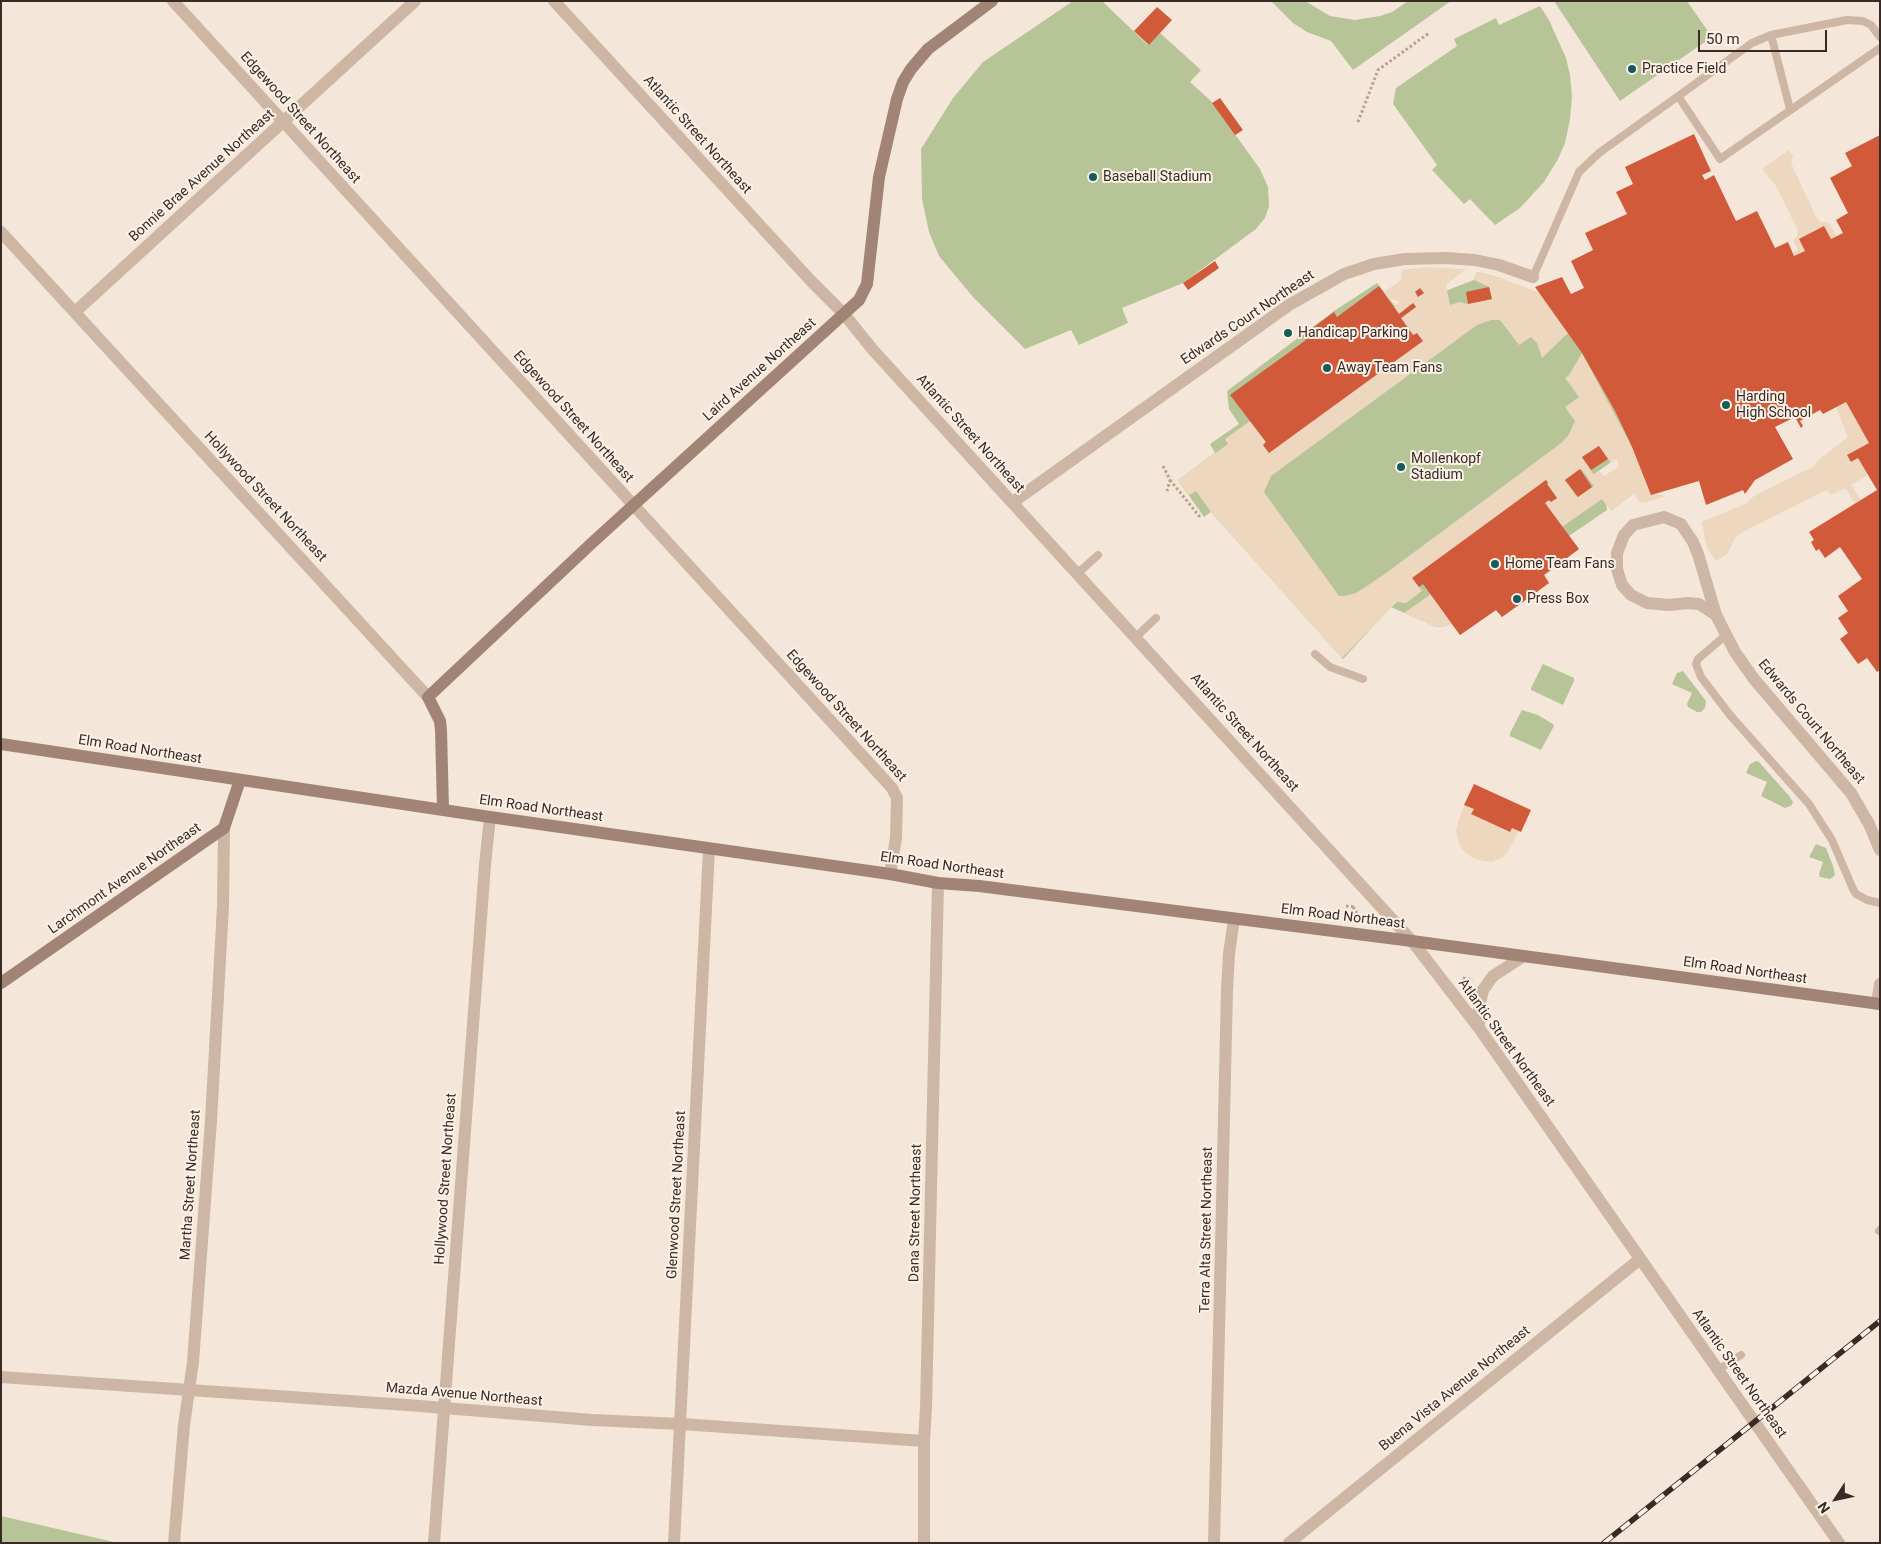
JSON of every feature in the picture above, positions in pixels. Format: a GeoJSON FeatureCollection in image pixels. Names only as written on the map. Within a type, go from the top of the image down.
{"type":"FeatureCollection","features":[{"type":"Feature","properties":{"kind":"main road","name":"Laird Avenue Northeast"},"geometry":{"type":"LineString","coordinates":[[428,697],[634,505],[859,300],[867,284],[879,177],[896,99],[903,82],[910,70],[928,49],[992,1]]}},
{"type":"Feature","properties":{"kind":"main road","name":"Hollywood Street Northeast"},"geometry":{"type":"LineString","coordinates":[[428,697],[440,721],[443,809]]}},
{"type":"Feature","properties":{"kind":"main road","name":"Elm Road Northeast"},"geometry":{"type":"LineString","coordinates":[[1,744],[890,874],[938,883],[979,886],[1412,940],[1878,1004]]}},
{"type":"Feature","properties":{"kind":"main road","name":"Larchmont Avenue Northeast"},"geometry":{"type":"LineString","coordinates":[[1,983],[224,828],[240,780]]}},
{"type":"Feature","properties":{"kind":"street","name":"Edgewood Street Northeast"},"geometry":{"type":"LineString","coordinates":[[172,1],[892,788],[897,798],[896,838],[890,874]]}},
{"type":"Feature","properties":{"kind":"street","name":"Bonnie Brae Avenue Northeast"},"geometry":{"type":"LineString","coordinates":[[75,312],[415,1]]}},
{"type":"Feature","properties":{"kind":"street","name":"Atlantic Street Northeast"},"geometry":{"type":"LineString","coordinates":[[554,1],[811,281],[844,314],[873,350],[1412,940],[1480,1028],[1839,1543]]}},
{"type":"Feature","properties":{"kind":"street","name":"Hollywood Street Northeast"},"geometry":{"type":"LineString","coordinates":[[1,232],[428,697]]}},
{"type":"Feature","properties":{"kind":"street","name":"Edwards Court Northeast"},"geometry":{"type":"LineString","coordinates":[[1013,502],[1289,305],[1344,274],[1374,264],[1405,259],[1444,258],[1475,260],[1499,265],[1533,277]]}},
{"type":"Feature","properties":{"kind":"street","name":"Edwards Court Northeast"},"geometry":{"type":"LineString","coordinates":[[1716,615],[1699,604],[1688,602],[1669,605],[1647,603],[1631,594],[1622,585],[1617,569],[1617,553],[1624,535],[1633,526],[1664,517],[1681,524],[1693,542],[1716,615],[1735,652],[1754,679],[1851,792],[1869,824],[1880,850]]}},
{"type":"Feature","properties":{"kind":"street","name":"Hollywood Street Northeast"},"geometry":{"type":"LineString","coordinates":[[434,1543],[490,817]]}},
{"type":"Feature","properties":{"kind":"street","name":"Martha Street Northeast"},"geometry":{"type":"LineString","coordinates":[[174,1543],[184,1425],[192,1362],[211,1121],[223,906],[224,828]]}},
{"type":"Feature","properties":{"kind":"street","name":"Glenwood Street Northeast"},"geometry":{"type":"LineString","coordinates":[[674,1543],[709,849]]}},
{"type":"Feature","properties":{"kind":"street","name":"Dana Street Northeast"},"geometry":{"type":"LineString","coordinates":[[924,1543],[924,1441],[927,1388],[938,883]]}},
{"type":"Feature","properties":{"kind":"street","name":"Terra Alta Street Northeast"},"geometry":{"type":"LineString","coordinates":[[1214,1543],[1227,990],[1229,954],[1234,919]]}},
{"type":"Feature","properties":{"kind":"street"},"geometry":{"type":"LineString","coordinates":[[1480,1028],[1479,1008],[1483,990],[1493,976],[1524,956]]}},
{"type":"Feature","properties":{"kind":"street"},"geometry":{"type":"LineString","coordinates":[[1878,1004],[1880,984]]}},
{"type":"Feature","properties":{"kind":"street","name":"Buena Vista Avenue Northeast"},"geometry":{"type":"LineString","coordinates":[[1289,1543],[1640,1259]]}},
{"type":"Feature","properties":{"kind":"street","name":"Mazda Avenue Northeast"},"geometry":{"type":"LineString","coordinates":[[1,1377],[592,1420],[681,1424],[924,1441]]}},
{"type":"Feature","properties":{"kind":"lane"},"geometry":{"type":"LineString","coordinates":[[1533,277],[1579,172],[1599,153],[1752,43],[1771,35],[1856,20],[1871,25],[1880,37]]}},
{"type":"Feature","properties":{"kind":"lane"},"geometry":{"type":"LineString","coordinates":[[1771,35],[1790,109]]}},
{"type":"Feature","properties":{"kind":"lane"},"geometry":{"type":"LineString","coordinates":[[1678,96],[1720,159],[1880,48]]}},
{"type":"Feature","properties":{"kind":"lane"},"geometry":{"type":"LineString","coordinates":[[1078,573],[1098,555]]}},
{"type":"Feature","properties":{"kind":"lane"},"geometry":{"type":"LineString","coordinates":[[1136,637],[1156,618]]}},
{"type":"Feature","properties":{"kind":"lane"},"geometry":{"type":"LineString","coordinates":[[1726,635],[1698,659],[1696,664],[1701,677],[1730,715],[1809,804],[1832,840],[1856,894],[1867,900],[1880,902]]}},
{"type":"Feature","properties":{"kind":"lane"},"geometry":{"type":"LineString","coordinates":[[1315,654],[1330,667],[1363,679]]}},
{"type":"Feature","properties":{"kind":"lane"},"geometry":{"type":"LineString","coordinates":[[1718,1370],[1741,1355]]}},
{"type":"Feature","properties":{"kind":"path"},"geometry":{"type":"LineString","coordinates":[[1358,122],[1378,70],[1428,33]]}},
{"type":"Feature","properties":{"kind":"path"},"geometry":{"type":"LineString","coordinates":[[1162,466],[1170,480],[1200,517]]}},
{"type":"Feature","properties":{"kind":"path"},"geometry":{"type":"LineString","coordinates":[[1167,491],[1170,480]]}},
{"type":"Feature","properties":{"kind":"path"},"geometry":{"type":"LineString","coordinates":[[1346,906],[1354,907],[1358,915]]}},
{"type":"Feature","properties":{"kind":"path"},"geometry":{"type":"LineString","coordinates":[[1463,978],[1471,979],[1467,974]]}},
{"type":"Feature","properties":{"kind":"green space","name":"Baseball Stadium"},"geometry":{"type":"Polygon","coordinates":[[[1073,1],[1102,1],[1148,45],[1160,33],[1201,70],[1190,82],[1211,101],[1260,169],[1268,187],[1269,206],[1265,218],[1256,229],[1183,283],[1122,308],[1128,323],[1079,345],[1071,330],[1025,349],[973,297],[939,256],[929,232],[922,199],[921,149],[953,98],[983,62],[1073,1]]]}},
{"type":"Feature","properties":{"kind":"green space"},"geometry":{"type":"Polygon","coordinates":[[[1271,1],[1305,1],[1330,16],[1355,20],[1392,12],[1408,1],[1451,1],[1353,70],[1331,41],[1307,32],[1293,23],[1271,1]]]}},
{"type":"Feature","properties":{"kind":"green space","name":"Practice Field"},"geometry":{"type":"Polygon","coordinates":[[[1554,1],[1687,1],[1712,37],[1620,101],[1554,1]]]}},
{"type":"Feature","properties":{"kind":"green space"},"geometry":{"type":"Polygon","coordinates":[[[1540,6],[1549,20],[1566,58],[1572,97],[1570,119],[1565,143],[1544,182],[1520,208],[1495,225],[1470,199],[1464,204],[1432,170],[1437,165],[1393,104],[1396,88],[1457,46],[1454,39],[1496,18],[1499,25],[1540,6]]]}},
{"type":"Feature","properties":{"kind":"green space","name":"Mollenkopf Stadium"},"geometry":{"type":"Polygon","coordinates":[[[1477,272],[1501,278],[1571,333],[1615,411],[1632,447],[1589,478],[1606,504],[1607,510],[1569,536],[1579,549],[1544,575],[1549,583],[1502,617],[1496,610],[1460,635],[1451,623],[1446,626],[1436,627],[1391,607],[1343,659],[1211,512],[1204,517],[1178,480],[1215,453],[1210,444],[1239,424],[1229,409],[1227,391],[1334,311],[1377,283],[1395,306],[1420,288],[1427,298],[1474,280],[1477,272]]]}},
{"type":"Feature","properties":{"kind":"green space"},"geometry":{"type":"Polygon","coordinates":[[[1543,664],[1574,678],[1563,705],[1531,690],[1543,664]]]}},
{"type":"Feature","properties":{"kind":"green space"},"geometry":{"type":"Polygon","coordinates":[[[1683,671],[1706,701],[1705,708],[1701,712],[1688,707],[1687,704],[1692,693],[1672,684],[1677,673],[1683,671]]]}},
{"type":"Feature","properties":{"kind":"green space"},"geometry":{"type":"Polygon","coordinates":[[[1522,710],[1538,715],[1554,726],[1541,750],[1510,736],[1522,710]]]}},
{"type":"Feature","properties":{"kind":"green space"},"geometry":{"type":"Polygon","coordinates":[[[1756,761],[1790,797],[1793,802],[1791,806],[1785,808],[1761,796],[1767,782],[1746,773],[1750,764],[1756,761]]]}},
{"type":"Feature","properties":{"kind":"green space"},"geometry":{"type":"Polygon","coordinates":[[[1816,844],[1826,848],[1835,875],[1830,879],[1820,877],[1819,874],[1823,862],[1809,857],[1816,844]]]}},
{"type":"Feature","properties":{"kind":"green space"},"geometry":{"type":"Polygon","coordinates":[[[1,1516],[114,1542],[1,1543],[1,1516]]]}},
{"type":"Feature","properties":{"kind":"shaded area"},"geometry":{"type":"Polygon","coordinates":[[[1789,150],[1793,156],[1791,163],[1816,217],[1821,222],[1830,223],[1836,236],[1831,239],[1824,227],[1800,239],[1805,251],[1794,256],[1793,253],[1798,250],[1793,240],[1797,237],[1798,231],[1776,186],[1762,169],[1789,150]]]}},
{"type":"Feature","properties":{"kind":"shaded area"},"geometry":{"type":"Polygon","coordinates":[[[1426,267],[1466,269],[1446,285],[1450,305],[1459,302],[1468,304],[1492,299],[1489,287],[1474,280],[1477,272],[1501,278],[1545,295],[1571,333],[1567,334],[1542,358],[1537,343],[1531,337],[1519,345],[1500,320],[1491,320],[1477,325],[1271,476],[1264,492],[1339,596],[1356,593],[1382,576],[1560,444],[1568,436],[1575,421],[1565,407],[1579,397],[1565,378],[1569,375],[1582,353],[1632,447],[1651,494],[1667,496],[1643,503],[1634,494],[1611,511],[1602,499],[1562,527],[1545,503],[1557,498],[1546,480],[1413,578],[1422,591],[1406,603],[1397,602],[1342,658],[1211,512],[1196,491],[1189,495],[1178,480],[1228,444],[1225,439],[1250,421],[1266,442],[1263,445],[1269,453],[1413,335],[1401,318],[1416,306],[1413,304],[1399,314],[1394,307],[1400,302],[1393,299],[1390,300],[1384,292],[1401,280],[1402,270],[1426,267]],[[1599,446],[1582,457],[1594,475],[1599,471],[1604,476],[1618,467],[1618,462],[1616,459],[1611,463],[1599,446]],[[1581,469],[1565,480],[1577,497],[1594,486],[1581,469]]]}},
{"type":"Feature","properties":{"kind":"shaded area"},"geometry":{"type":"Polygon","coordinates":[[[1846,402],[1869,443],[1847,455],[1851,461],[1836,470],[1858,458],[1868,475],[1851,485],[1861,500],[1855,503],[1845,488],[1831,495],[1827,490],[1743,532],[1735,538],[1727,554],[1716,561],[1706,546],[1702,522],[1747,503],[1755,495],[1815,466],[1816,462],[1848,437],[1836,407],[1846,402]]]}},
{"type":"Feature","properties":{"kind":"shaded area"},"geometry":{"type":"Polygon","coordinates":[[[1431,594],[1451,622],[1446,626],[1436,627],[1404,613],[1431,594]]]}},
{"type":"Feature","properties":{"kind":"shaded area"},"geometry":{"type":"Polygon","coordinates":[[[1464,805],[1474,809],[1471,814],[1509,832],[1512,828],[1519,831],[1508,852],[1503,857],[1492,862],[1483,861],[1471,857],[1462,849],[1458,841],[1456,829],[1464,805]]]}},
{"type":"Feature","properties":{"kind":"building"},"geometry":{"type":"Polygon","coordinates":[[[1157,7],[1172,20],[1149,45],[1134,31],[1157,7]]]}},
{"type":"Feature","properties":{"kind":"building"},"geometry":{"type":"Polygon","coordinates":[[[1220,98],[1243,130],[1235,135],[1212,103],[1220,98]]]}},
{"type":"Feature","properties":{"kind":"building","name":"Harding High School"},"geometry":{"type":"Polygon","coordinates":[[[1694,134],[1711,171],[1702,175],[1705,180],[1714,175],[1736,221],[1757,211],[1775,248],[1788,242],[1794,256],[1805,251],[1799,239],[1824,226],[1831,239],[1843,233],[1836,220],[1848,213],[1830,178],[1852,166],[1845,153],[1880,135],[1880,670],[1877,672],[1867,658],[1858,664],[1840,639],[1848,633],[1838,618],[1848,611],[1838,596],[1862,579],[1840,547],[1825,558],[1819,549],[1816,551],[1811,542],[1814,540],[1809,532],[1877,490],[1858,458],[1851,462],[1847,455],[1869,443],[1846,402],[1823,414],[1820,410],[1800,421],[1803,426],[1801,428],[1795,417],[1775,427],[1793,459],[1755,480],[1745,494],[1743,490],[1706,505],[1699,481],[1651,495],[1615,411],[1582,353],[1535,287],[1562,277],[1571,294],[1584,288],[1571,261],[1593,250],[1585,233],[1627,214],[1616,192],[1633,184],[1625,167],[1694,134]]]}},
{"type":"Feature","properties":{"kind":"building"},"geometry":{"type":"Polygon","coordinates":[[[1215,261],[1219,268],[1188,290],[1183,283],[1215,261]]]}},
{"type":"Feature","properties":{"kind":"building","name":"Away Team Fans"},"geometry":{"type":"Polygon","coordinates":[[[1379,286],[1399,314],[1413,303],[1416,307],[1401,318],[1413,335],[1417,333],[1423,341],[1269,453],[1263,445],[1266,442],[1230,395],[1306,340],[1302,336],[1334,312],[1337,317],[1379,286]]]}},
{"type":"Feature","properties":{"kind":"building"},"geometry":{"type":"Polygon","coordinates":[[[1489,287],[1492,299],[1468,304],[1466,292],[1489,287]]]}},
{"type":"Feature","properties":{"kind":"building"},"geometry":{"type":"Polygon","coordinates":[[[1420,288],[1424,293],[1418,297],[1415,292],[1420,288]]]}},
{"type":"Feature","properties":{"kind":"building"},"geometry":{"type":"Polygon","coordinates":[[[1599,446],[1608,459],[1591,470],[1582,457],[1599,446]]]}},
{"type":"Feature","properties":{"kind":"building"},"geometry":{"type":"Polygon","coordinates":[[[1580,469],[1592,487],[1578,497],[1565,480],[1580,469]]]}},
{"type":"Feature","properties":{"kind":"building","name":"Home Team Fans"},"geometry":{"type":"Polygon","coordinates":[[[1546,480],[1557,498],[1545,503],[1579,549],[1544,575],[1549,583],[1502,617],[1496,610],[1460,635],[1423,584],[1419,587],[1412,578],[1546,480]]]}},
{"type":"Feature","properties":{"kind":"building"},"geometry":{"type":"Polygon","coordinates":[[[1474,784],[1531,810],[1521,832],[1512,828],[1510,832],[1471,814],[1474,809],[1464,805],[1474,784]]]}},
{"type":"Feature","properties":{"kind":"railway"},"geometry":{"type":"LineString","coordinates":[[1604,1543],[1880,1321]]}},
{"type":"Feature","properties":{"kind":"place","name":"Practice Field"},"geometry":{"type":"Point","coordinates":[1632,69]}},
{"type":"Feature","properties":{"kind":"place","name":"Baseball Stadium"},"geometry":{"type":"Point","coordinates":[1093,177]}},
{"type":"Feature","properties":{"kind":"place","name":"Handicap Parking"},"geometry":{"type":"Point","coordinates":[1288,333]}},
{"type":"Feature","properties":{"kind":"place","name":"Away Team Fans"},"geometry":{"type":"Point","coordinates":[1327,368]}},
{"type":"Feature","properties":{"kind":"place","name":"Harding High School"},"geometry":{"type":"Point","coordinates":[1726,405]}},
{"type":"Feature","properties":{"kind":"place","name":"Mollenkopf Stadium"},"geometry":{"type":"Point","coordinates":[1401,467]}},
{"type":"Feature","properties":{"kind":"place","name":"Home Team Fans"},"geometry":{"type":"Point","coordinates":[1495,564]}},
{"type":"Feature","properties":{"kind":"place","name":"Press Box"},"geometry":{"type":"Point","coordinates":[1517,599]}}]}
